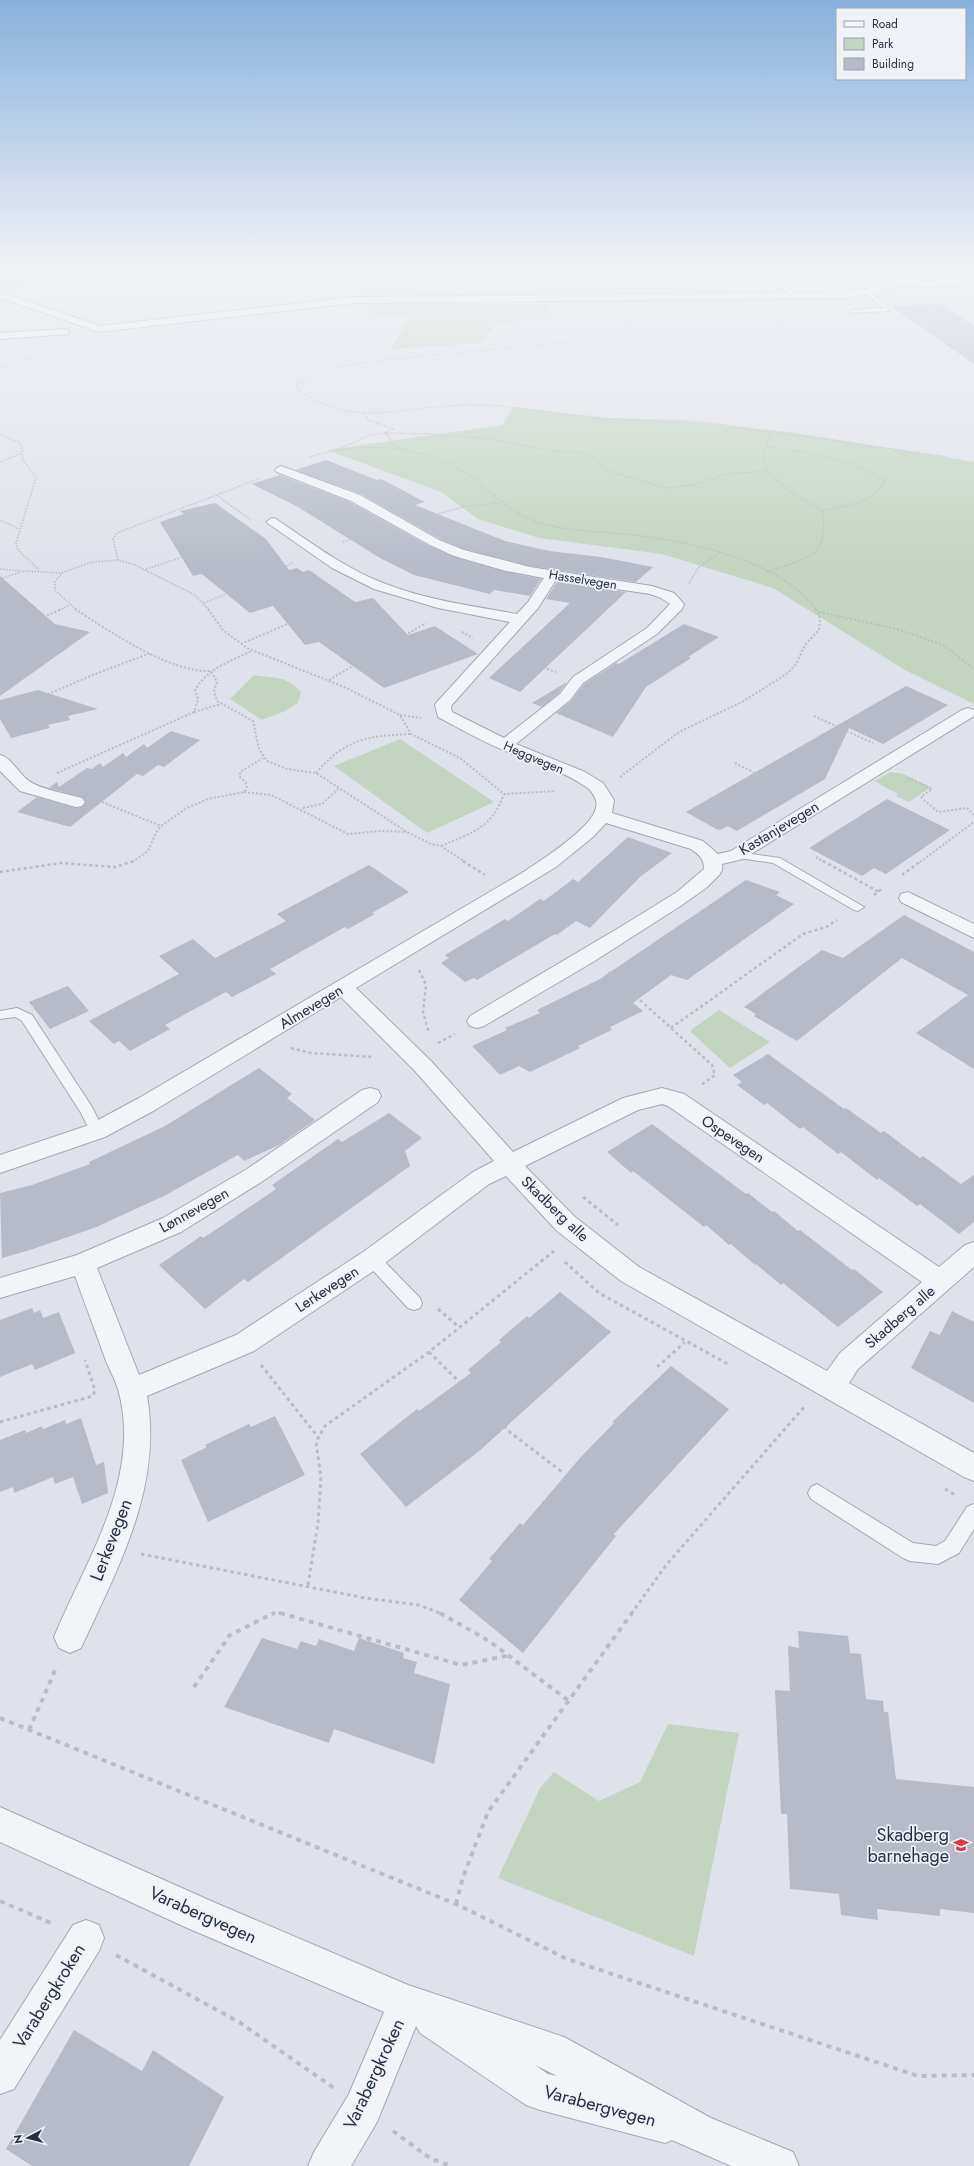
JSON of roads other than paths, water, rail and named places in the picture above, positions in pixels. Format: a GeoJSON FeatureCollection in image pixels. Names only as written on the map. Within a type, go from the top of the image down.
{"type":"FeatureCollection","features":[{"type":"Feature","properties":{"kind":"street","name":"Hasselvegen"},"geometry":{"type":"LineString","coordinates":[[281,470],[338,490],[384,513],[426,538],[458,552],[495,564],[652,590],[667,595],[674,600],[677,604],[675,609],[652,631],[578,680],[565,697],[505,745]]}},
{"type":"Feature","properties":{"kind":"street"},"geometry":{"type":"LineString","coordinates":[[272,522],[339,566],[376,585],[447,606],[519,619]]}},
{"type":"Feature","properties":{"kind":"street","name":"Heggvegen"},"geometry":{"type":"LineString","coordinates":[[553,574],[533,605],[454,691],[443,705],[443,710],[448,718],[505,745],[579,776],[597,787],[605,800],[605,808],[602,816]]}},
{"type":"Feature","properties":{"kind":"street","name":"Kastanjevegen"},"geometry":{"type":"LineString","coordinates":[[713,860],[738,855],[968,713]]}},
{"type":"Feature","properties":{"kind":"street"},"geometry":{"type":"LineString","coordinates":[[0,760],[15,778],[26,787],[76,802]]}},
{"type":"Feature","properties":{"kind":"street"},"geometry":{"type":"LineString","coordinates":[[478,1021],[590,956],[704,880],[713,870],[713,860],[708,853],[697,845],[602,816]]}},
{"type":"Feature","properties":{"kind":"street","name":"Almevegen"},"geometry":{"type":"LineString","coordinates":[[0,1164],[97,1131],[147,1104],[458,918],[518,884],[584,836],[602,816]]}},
{"type":"Feature","properties":{"kind":"street"},"geometry":{"type":"LineString","coordinates":[[908,898],[974,932]]}},
{"type":"Feature","properties":{"kind":"street","name":"Skadberg alle"},"geometry":{"type":"LineString","coordinates":[[343,988],[423,1066],[474,1121],[510,1164],[566,1224],[630,1274],[974,1468]]}},
{"type":"Feature","properties":{"kind":"street","name":"Lønnevegen"},"geometry":{"type":"LineString","coordinates":[[0,1288],[83,1263],[172,1225],[255,1175],[370,1096]]}},
{"type":"Feature","properties":{"kind":"street","name":"Ospevegen"},"geometry":{"type":"LineString","coordinates":[[510,1164],[631,1104],[662,1096],[676,1100],[940,1281]]}},
{"type":"Feature","properties":{"kind":"street","name":"Lerkevegen"},"geometry":{"type":"LineString","coordinates":[[132,1390],[245,1343],[372,1259],[481,1178],[510,1164]]}},
{"type":"Feature","properties":{"kind":"street","name":"Skadberg alle"},"geometry":{"type":"LineString","coordinates":[[831,1387],[849,1361],[974,1252]]}},
{"type":"Feature","properties":{"kind":"street","name":"Lerkevegen"},"geometry":{"type":"LineString","coordinates":[[70,1637],[111,1548],[129,1494],[137,1456],[136,1420],[132,1390],[83,1263]]}},
{"type":"Feature","properties":{"kind":"street","name":"Varabergvegen"},"geometry":{"type":"LineString","coordinates":[[0,1824],[198,1914],[407,2003],[540,2091],[697,2132],[779,2166]]}},
{"type":"Feature","properties":{"kind":"street","name":"Varabergkroken"},"geometry":{"type":"LineString","coordinates":[[0,2075],[86,1938]]}},
{"type":"Feature","properties":{"kind":"street","name":"Varabergkroken"},"geometry":{"type":"LineString","coordinates":[[328,2166],[363,2108],[407,2003]]}},
{"type":"Feature","properties":{"kind":"lane"},"geometry":{"type":"LineString","coordinates":[[738,855],[776,860],[858,907]]}},
{"type":"Feature","properties":{"kind":"lane"},"geometry":{"type":"LineString","coordinates":[[0,1015],[17,1012],[26,1018],[87,1111],[97,1131]]}},
{"type":"Feature","properties":{"kind":"lane"},"geometry":{"type":"LineString","coordinates":[[372,1259],[414,1303]]}},
{"type":"Feature","properties":{"kind":"lane"},"geometry":{"type":"LineString","coordinates":[[817,1493],[910,1552],[938,1555],[952,1547],[974,1513]]}},
{"type":"Feature","properties":{"kind":"place","name":"Skadberg barnehage"},"geometry":{"type":"Point","coordinates":[961,1845]}}]}
